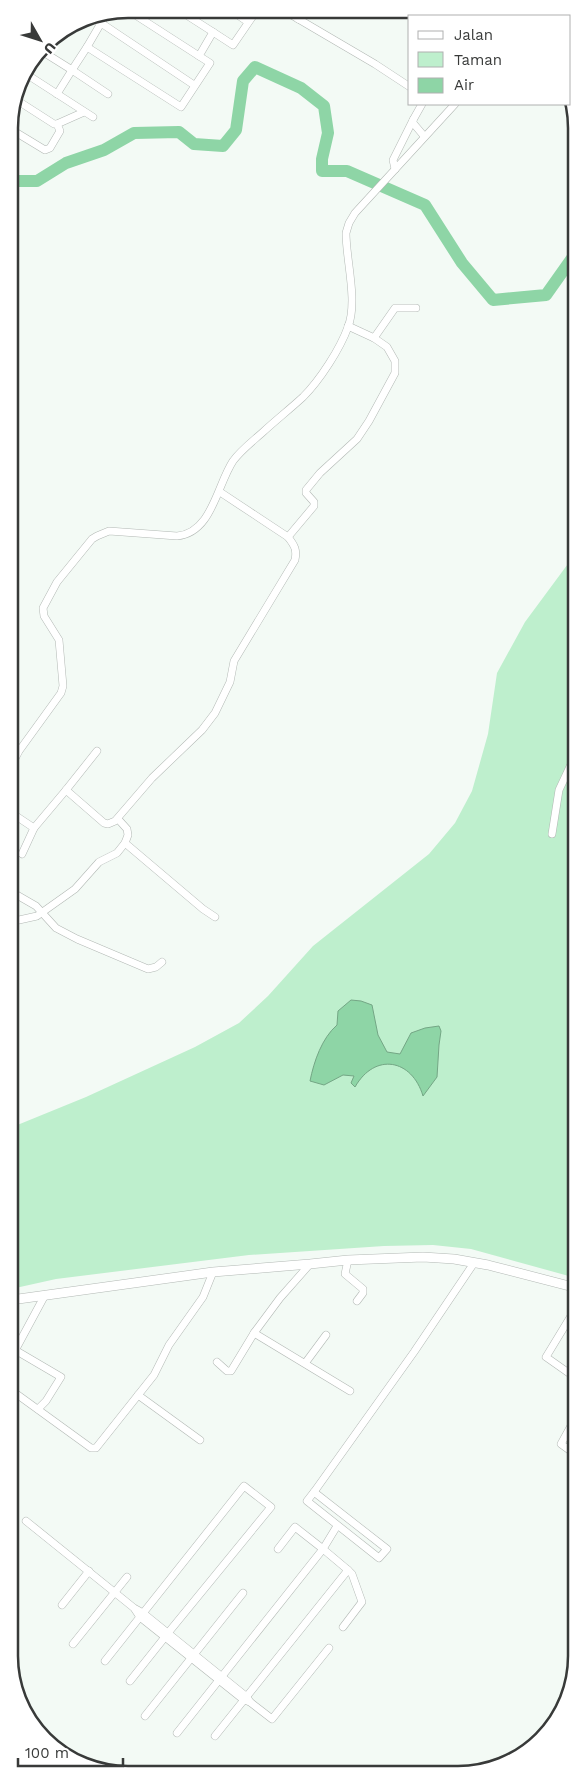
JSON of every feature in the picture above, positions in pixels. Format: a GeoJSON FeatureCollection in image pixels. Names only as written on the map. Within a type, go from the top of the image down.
{"type":"FeatureCollection","features":[{"type":"Feature","properties":{"kind":"street"},"geometry":{"type":"LineString","coordinates":[[86,47],[181,107],[194,84],[210,63],[140,18]]}},
{"type":"Feature","properties":{"kind":"street"},"geometry":{"type":"LineString","coordinates":[[191,18],[233,45],[251,18]]}},
{"type":"Feature","properties":{"kind":"street"},"geometry":{"type":"LineString","coordinates":[[242,18],[248,22]]}},
{"type":"Feature","properties":{"kind":"street"},"geometry":{"type":"LineString","coordinates":[[298,19],[408,86]]}},
{"type":"Feature","properties":{"kind":"street"},"geometry":{"type":"LineString","coordinates":[[57,94],[104,20]]}},
{"type":"Feature","properties":{"kind":"street"},"geometry":{"type":"LineString","coordinates":[[102,24],[194,84]]}},
{"type":"Feature","properties":{"kind":"street"},"geometry":{"type":"LineString","coordinates":[[198,56],[213,32]]}},
{"type":"Feature","properties":{"kind":"street"},"geometry":{"type":"LineString","coordinates":[[64,65],[108,94]]}},
{"type":"Feature","properties":{"kind":"street"},"geometry":{"type":"LineString","coordinates":[[30,77],[93,117]]}},
{"type":"Feature","properties":{"kind":"street"},"geometry":{"type":"LineString","coordinates":[[20,102],[54,124],[84,112]]}},
{"type":"Feature","properties":{"kind":"street"},"geometry":{"type":"LineString","coordinates":[[395,169],[393,160],[421,105]]}},
{"type":"Feature","properties":{"kind":"street"},"geometry":{"type":"LineString","coordinates":[[18,753],[61,693],[63,686],[59,640],[44,616],[46,603],[57,582],[92,539],[108,531],[177,536],[187,535],[199,526],[220,492],[233,461],[242,450],[308,390],[333,355],[348,326],[351,298],[346,233],[355,213],[454,105]]}},
{"type":"Feature","properties":{"kind":"street"},"geometry":{"type":"LineString","coordinates":[[413,120],[415,127],[424,136]]}},
{"type":"Feature","properties":{"kind":"street"},"geometry":{"type":"LineString","coordinates":[[18,134],[46,150],[50,148],[60,131],[57,124]]}},
{"type":"Feature","properties":{"kind":"street"},"geometry":{"type":"LineString","coordinates":[[374,338],[395,308],[416,308]]}},
{"type":"Feature","properties":{"kind":"street"},"geometry":{"type":"LineString","coordinates":[[288,537],[314,506],[314,502],[306,493],[306,490],[320,473],[357,439],[395,373],[395,361],[387,347],[374,338],[348,326]]}},
{"type":"Feature","properties":{"kind":"street"},"geometry":{"type":"LineString","coordinates":[[66,790],[104,823],[112,823],[118,819],[152,778],[202,730],[215,713],[230,682],[234,661],[295,560],[296,547],[288,537],[220,492]]}},
{"type":"Feature","properties":{"kind":"street"},"geometry":{"type":"LineString","coordinates":[[22,854],[34,828],[97,752]]}},
{"type":"Feature","properties":{"kind":"street"},"geometry":{"type":"LineString","coordinates":[[552,834],[560,790],[568,772]]}},
{"type":"Feature","properties":{"kind":"street"},"geometry":{"type":"LineString","coordinates":[[18,817],[34,828]]}},
{"type":"Feature","properties":{"kind":"street"},"geometry":{"type":"LineString","coordinates":[[18,921],[32,918],[42,912],[75,889],[96,866],[118,853],[125,843],[128,834],[127,829],[118,819]]}},
{"type":"Feature","properties":{"kind":"street"},"geometry":{"type":"LineString","coordinates":[[125,843],[202,909],[215,917]]}},
{"type":"Feature","properties":{"kind":"street"},"geometry":{"type":"LineString","coordinates":[[18,896],[36,906],[56,928],[76,939],[145,968],[152,969],[162,962]]}},
{"type":"Feature","properties":{"kind":"street"},"geometry":{"type":"LineString","coordinates":[[18,1299],[213,1272],[348,1260],[423,1257],[474,1263],[568,1286]]}},
{"type":"Feature","properties":{"kind":"street"},"geometry":{"type":"LineString","coordinates":[[348,1260],[345,1274],[363,1289],[363,1293],[357,1301]]}},
{"type":"Feature","properties":{"kind":"street"},"geometry":{"type":"LineString","coordinates":[[314,1492],[387,1549],[379,1558],[307,1501],[414,1352],[474,1263]]}},
{"type":"Feature","properties":{"kind":"street"},"geometry":{"type":"LineString","coordinates":[[216,1362],[227,1371],[230,1371],[254,1333],[280,1298],[310,1264]]}},
{"type":"Feature","properties":{"kind":"street"},"geometry":{"type":"LineString","coordinates":[[18,1395],[94,1449],[154,1375],[169,1345],[203,1296],[213,1272]]}},
{"type":"Feature","properties":{"kind":"street"},"geometry":{"type":"LineString","coordinates":[[18,1345],[46,1294]]}},
{"type":"Feature","properties":{"kind":"street"},"geometry":{"type":"LineString","coordinates":[[568,1320],[546,1357],[568,1372]]}},
{"type":"Feature","properties":{"kind":"street"},"geometry":{"type":"LineString","coordinates":[[254,1333],[306,1362],[350,1391]]}},
{"type":"Feature","properties":{"kind":"street"},"geometry":{"type":"LineString","coordinates":[[306,1362],[326,1335]]}},
{"type":"Feature","properties":{"kind":"street"},"geometry":{"type":"LineString","coordinates":[[18,1352],[61,1377],[46,1402],[38,1409]]}},
{"type":"Feature","properties":{"kind":"street"},"geometry":{"type":"LineString","coordinates":[[138,1395],[200,1440]]}},
{"type":"Feature","properties":{"kind":"street"},"geometry":{"type":"LineString","coordinates":[[568,1431],[561,1444],[568,1449]]}},
{"type":"Feature","properties":{"kind":"street"},"geometry":{"type":"LineString","coordinates":[[105,1661],[244,1486],[271,1507],[130,1682]]}},
{"type":"Feature","properties":{"kind":"street"},"geometry":{"type":"LineString","coordinates":[[26,1521],[272,1719],[329,1648]]}},
{"type":"Feature","properties":{"kind":"street"},"geometry":{"type":"LineString","coordinates":[[176,1733],[323,1549],[337,1526]]}},
{"type":"Feature","properties":{"kind":"street"},"geometry":{"type":"LineString","coordinates":[[278,1549],[295,1527],[352,1574],[362,1602],[343,1627]]}},
{"type":"Feature","properties":{"kind":"street"},"geometry":{"type":"LineString","coordinates":[[215,1736],[247,1700],[348,1570]]}},
{"type":"Feature","properties":{"kind":"street"},"geometry":{"type":"LineString","coordinates":[[62,1605],[89,1572]]}},
{"type":"Feature","properties":{"kind":"street"},"geometry":{"type":"LineString","coordinates":[[73,1644],[127,1577]]}},
{"type":"Feature","properties":{"kind":"street"},"geometry":{"type":"LineString","coordinates":[[146,1716],[244,1594]]}},
{"type":"Feature","properties":{"kind":"green space"},"geometry":{"type":"Polygon","coordinates":[[[568,564],[568,1276],[471,1249],[433,1245],[384,1246],[249,1255],[56,1279],[18,1287],[18,1125],[86,1097],[195,1047],[239,1023],[268,996],[313,946],[429,854],[455,823],[472,791],[488,734],[497,673],[525,622],[568,564]]]}},
{"type":"Feature","properties":{"kind":"water"},"geometry":{"type":"Polygon","coordinates":[[[351,1000],[372,1005],[378,1035],[387,1052],[400,1054],[411,1033],[439,1026],[441,1031],[437,1077],[423,1096],[411,1074],[402,1068],[392,1065],[382,1065],[373,1068],[363,1076],[355,1087],[351,1083],[354,1076],[343,1075],[324,1085],[310,1081],[319,1050],[327,1036],[337,1025],[338,1011],[351,1000]]]}},
{"type":"Feature","properties":{"kind":"waterway"},"geometry":{"type":"LineString","coordinates":[[18,181],[37,181],[66,163],[104,150],[134,133],[179,132],[194,144],[223,146],[236,130],[243,81],[255,67],[301,88],[324,106],[328,133],[322,159],[322,171],[347,171],[425,205],[462,263],[493,300],[546,295],[568,264]]}}]}
